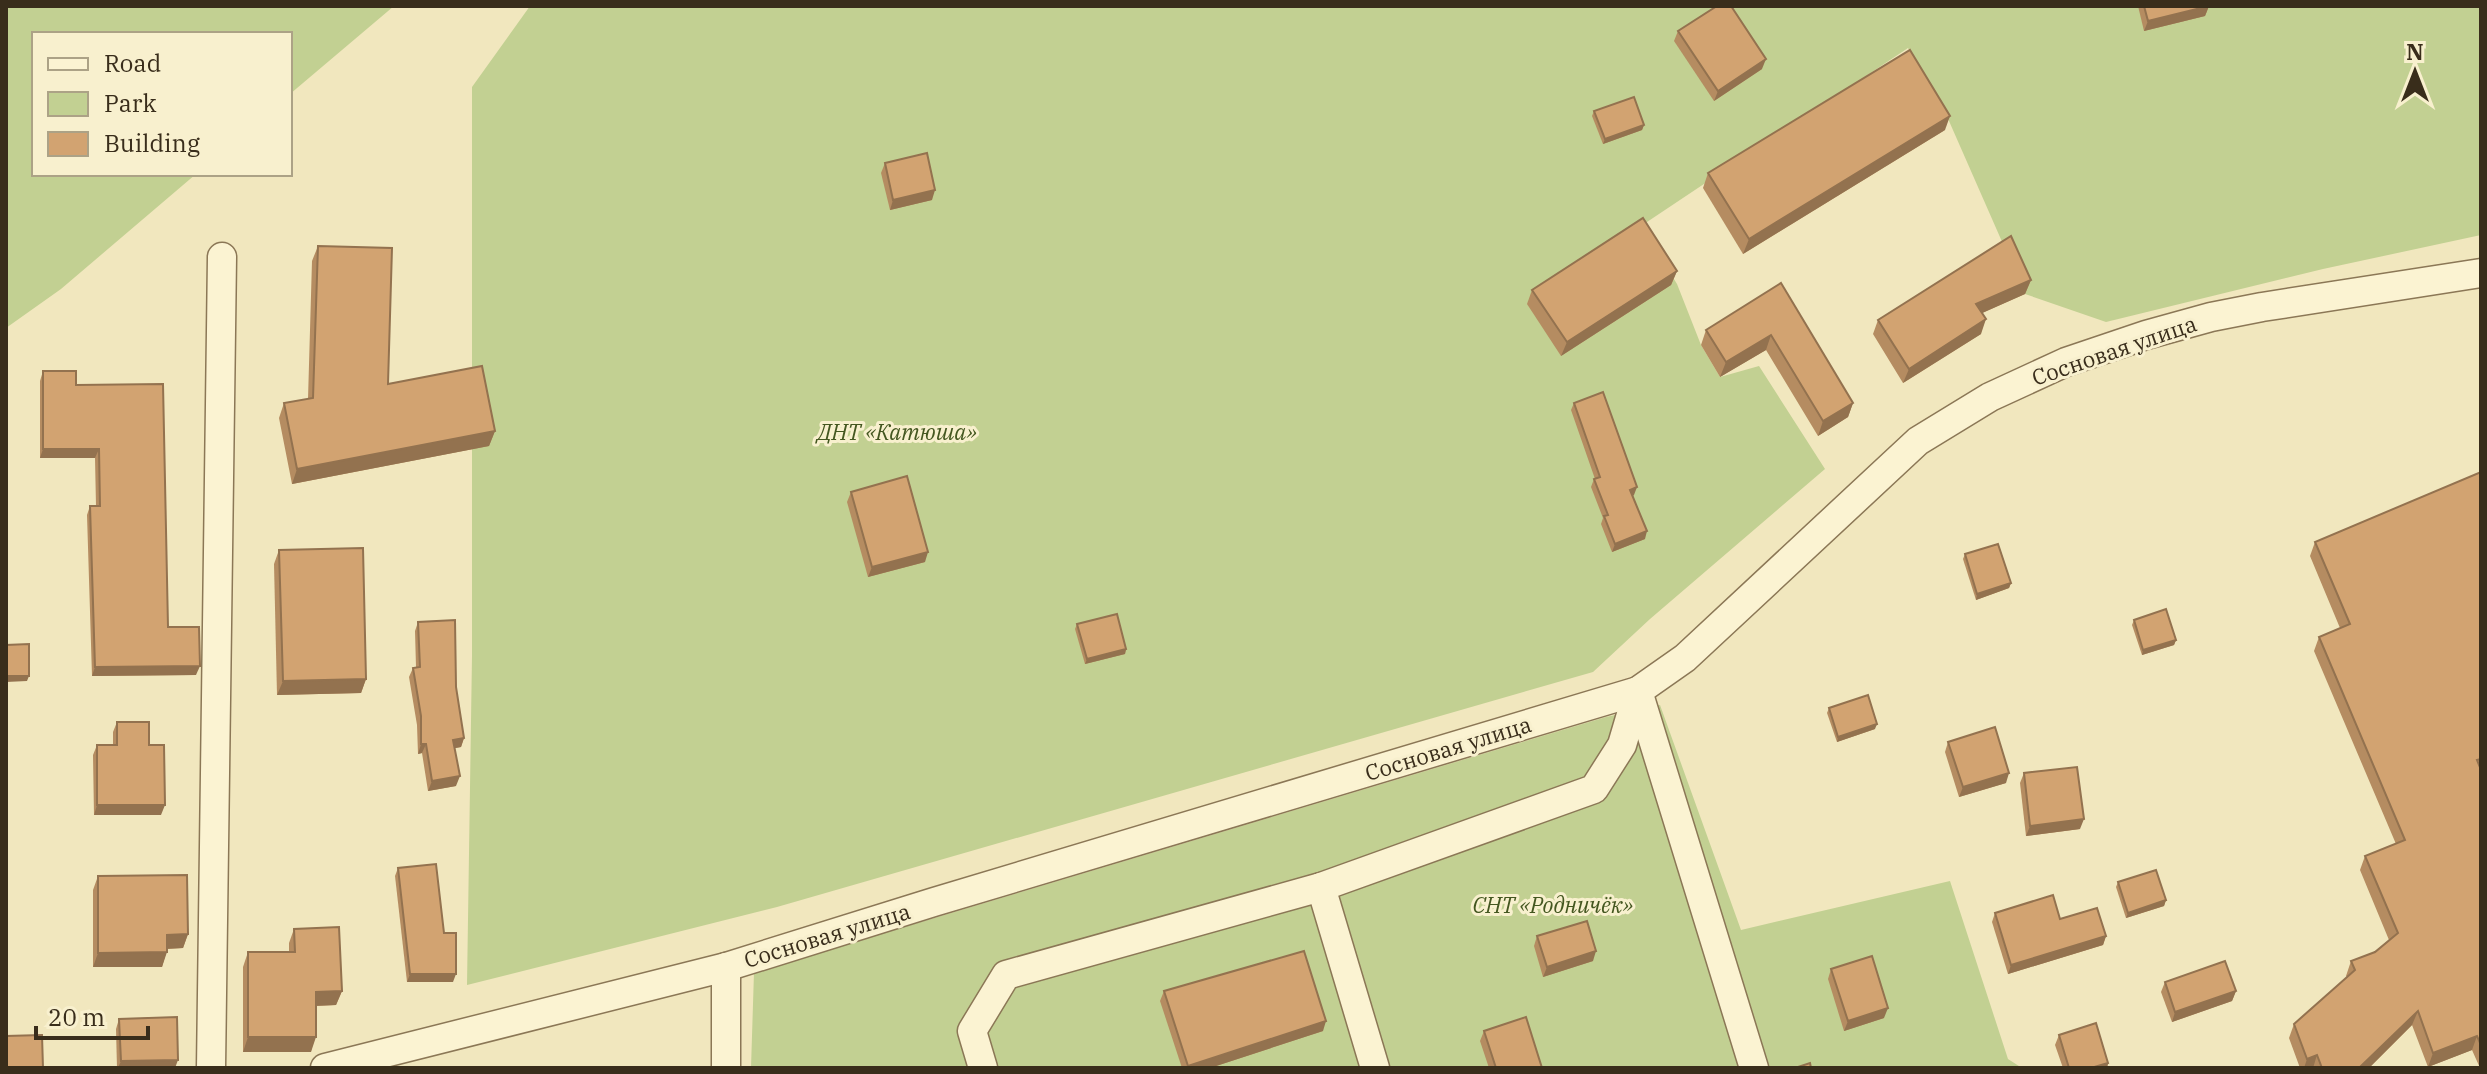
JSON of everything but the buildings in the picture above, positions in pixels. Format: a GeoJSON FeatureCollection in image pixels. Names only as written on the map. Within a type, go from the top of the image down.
{"type":"FeatureCollection","features":[{"type":"Feature","properties":{"kind":"street"},"geometry":{"type":"LineString","coordinates":[[211,1068],[222,257]]}},
{"type":"Feature","properties":{"kind":"street","name":"Сосновая улица"},"geometry":{"type":"LineString","coordinates":[[325,1068],[726,967],[949,897],[1638,691],[1685,658],[1918,441],[1990,397],[2066,362],[2211,317],[2481,273]]}},
{"type":"Feature","properties":{"kind":"street"},"geometry":{"type":"LineString","coordinates":[[983,1068],[972,1031],[1006,975],[1321,887],[1594,789],[1622,745],[1638,691]]}},
{"type":"Feature","properties":{"kind":"street"},"geometry":{"type":"LineString","coordinates":[[1638,691],[1754,1068]]}},
{"type":"Feature","properties":{"kind":"street"},"geometry":{"type":"LineString","coordinates":[[1321,887],[1375,1068]]}},
{"type":"Feature","properties":{"kind":"street"},"geometry":{"type":"LineString","coordinates":[[726,967],[726,1068]]}},
{"type":"Feature","properties":{"kind":"green space"},"geometry":{"type":"Polygon","coordinates":[[[6,6],[394,6],[292,92],[292,32],[32,32],[32,176],[194,176],[61,289],[6,328],[6,6]]]}},
{"type":"Feature","properties":{"kind":"green space","name":"ДНТ «Катюша»"},"geometry":{"type":"Polygon","coordinates":[[[530,6],[2481,6],[2481,235],[2323,269],[2106,322],[2025,294],[1949,121],[1908,48],[1641,226],[1677,284],[1701,345],[1720,377],[1759,366],[1825,469],[1593,672],[777,907],[467,985],[472,656],[472,87],[530,6]]]}},
{"type":"Feature","properties":{"kind":"green space","name":"СНТ «Родничёк»"},"geometry":{"type":"Polygon","coordinates":[[[1660,705],[1741,930],[1950,881],[2008,1059],[2022,1068],[751,1068],[754,972],[1606,717],[1660,705]]]}}]}
